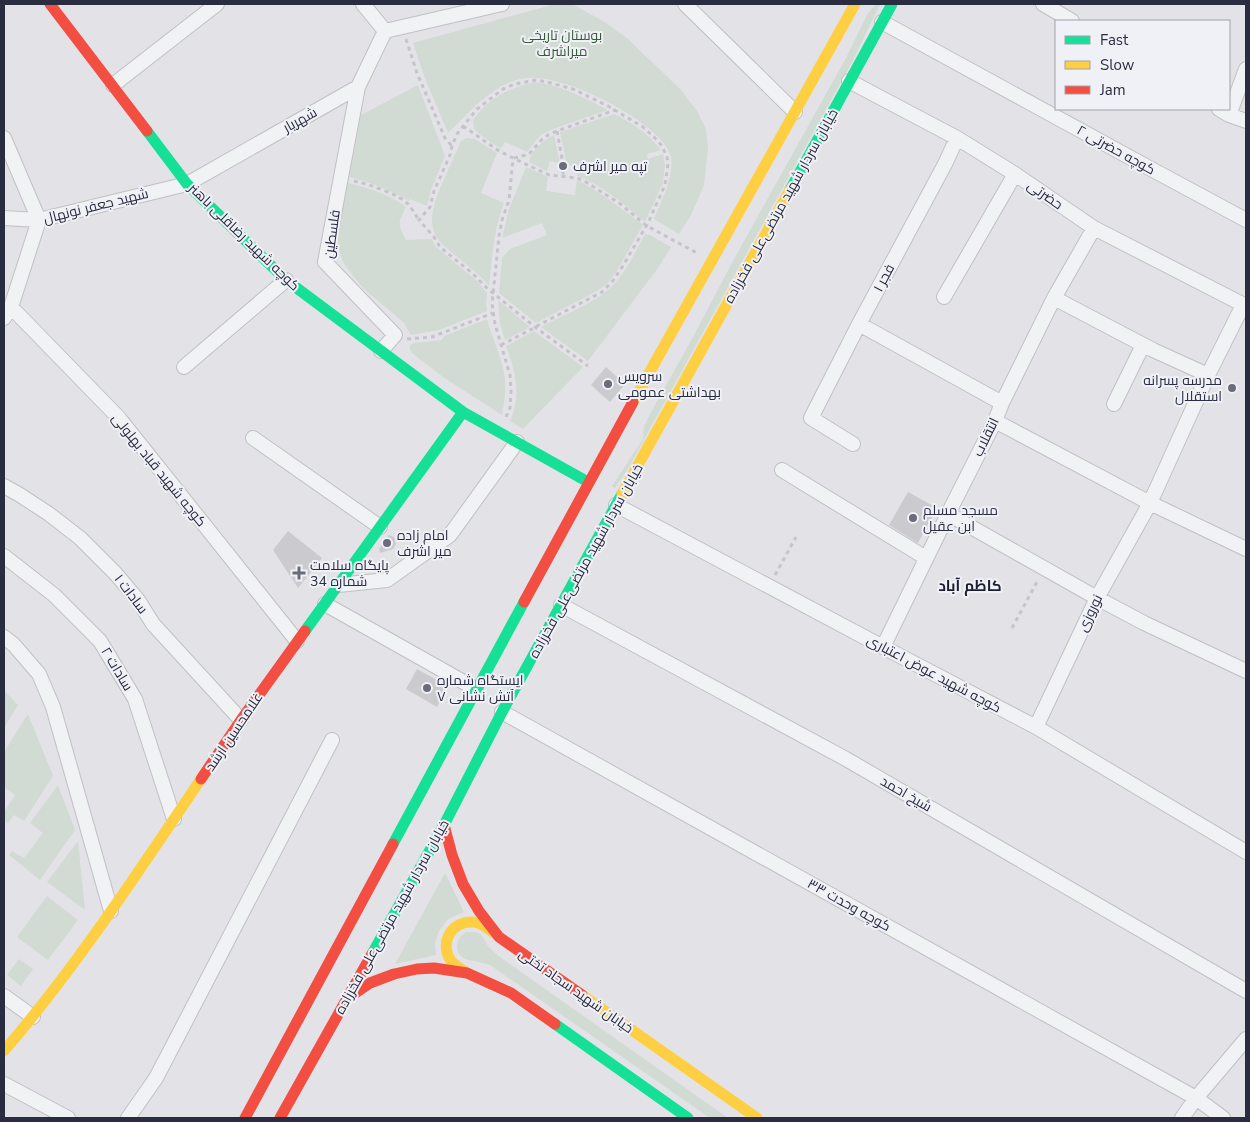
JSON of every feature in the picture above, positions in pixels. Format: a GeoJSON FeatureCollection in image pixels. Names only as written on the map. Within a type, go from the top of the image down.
{"type":"FeatureCollection","features":[{"type":"Feature","properties":{"kind":"main road","name":"کوچه شهید رضاقلی باهنر"},"geometry":{"type":"LineString","coordinates":[[50,4],[187,184],[286,280],[463,412],[588,482]]}},
{"type":"Feature","properties":{"kind":"main road"},"geometry":{"type":"LineString","coordinates":[[245,1118],[588,482],[855,4]]}},
{"type":"Feature","properties":{"kind":"main road","name":"خیابان سردار شهید مرتضی‌علی فخرزاده"},"geometry":{"type":"LineString","coordinates":[[280,1118],[444,825],[502,712],[892,4]]}},
{"type":"Feature","properties":{"kind":"main road","name":"غلامحسین ارشد"},"geometry":{"type":"LineString","coordinates":[[4,1051],[32,1017],[111,911],[241,720],[463,412]]}},
{"type":"Feature","properties":{"kind":"main road","name":"خیابان شهید سجاد تختی"},"geometry":{"type":"LineString","coordinates":[[444,825],[461,881],[473,903],[499,937],[757,1118]]}},
{"type":"Feature","properties":{"kind":"main road"},"geometry":{"type":"LineString","coordinates":[[499,937],[484,926],[472,922],[458,924],[452,928],[447,936],[447,947],[452,961],[467,973],[511,993],[688,1118]]}},
{"type":"Feature","properties":{"kind":"main road"},"geometry":{"type":"LineString","coordinates":[[347,998],[370,983],[402,972],[434,968],[467,973]]}},
{"type":"Feature","properties":{"kind":"street"},"geometry":{"type":"LineString","coordinates":[[113,85],[217,4]]}},
{"type":"Feature","properties":{"kind":"street"},"geometry":{"type":"LineString","coordinates":[[363,4],[385,31]]}},
{"type":"Feature","properties":{"kind":"street"},"geometry":{"type":"LineString","coordinates":[[385,31],[502,4]]}},
{"type":"Feature","properties":{"kind":"street"},"geometry":{"type":"LineString","coordinates":[[685,4],[795,112]]}},
{"type":"Feature","properties":{"kind":"street"},"geometry":{"type":"LineString","coordinates":[[1043,4],[1070,20]]}},
{"type":"Feature","properties":{"kind":"street","name":"کوچه حضرتی ۲"},"geometry":{"type":"LineString","coordinates":[[882,22],[1246,220]]}},
{"type":"Feature","properties":{"kind":"street"},"geometry":{"type":"LineString","coordinates":[[358,87],[385,31]]}},
{"type":"Feature","properties":{"kind":"street"},"geometry":{"type":"LineString","coordinates":[[1230,100],[1246,69]]}},
{"type":"Feature","properties":{"kind":"street","name":"حضرتی"},"geometry":{"type":"LineString","coordinates":[[849,81],[957,138],[1015,174],[1094,228],[1244,306]]}},
{"type":"Feature","properties":{"kind":"street","name":"شهریار"},"geometry":{"type":"LineString","coordinates":[[187,184],[358,87]]}},
{"type":"Feature","properties":{"kind":"street","name":"فلسطین"},"geometry":{"type":"LineString","coordinates":[[358,87],[325,262],[395,335]]}},
{"type":"Feature","properties":{"kind":"street"},"geometry":{"type":"LineString","coordinates":[[1224,112],[1246,121]]}},
{"type":"Feature","properties":{"kind":"street"},"geometry":{"type":"LineString","coordinates":[[4,138],[39,220],[8,313]]}},
{"type":"Feature","properties":{"kind":"street","name":"فجر ۱"},"geometry":{"type":"LineString","coordinates":[[853,444],[811,418],[957,138]]}},
{"type":"Feature","properties":{"kind":"street"},"geometry":{"type":"LineString","coordinates":[[944,297],[1015,174]]}},
{"type":"Feature","properties":{"kind":"street","name":"شهید جعفر نونهال"},"geometry":{"type":"LineString","coordinates":[[4,218],[39,220],[187,184]]}},
{"type":"Feature","properties":{"kind":"street","name":"انتقلاب"},"geometry":{"type":"LineString","coordinates":[[883,647],[1054,298],[1094,228]]}},
{"type":"Feature","properties":{"kind":"street"},"geometry":{"type":"LineString","coordinates":[[184,367],[286,280]]}},
{"type":"Feature","properties":{"kind":"street"},"geometry":{"type":"LineString","coordinates":[[1054,298],[1143,345],[1208,376]]}},
{"type":"Feature","properties":{"kind":"street","name":"نوروزی"},"geometry":{"type":"LineString","coordinates":[[1036,727],[1097,598],[1150,503],[1208,376],[1244,306]]}},
{"type":"Feature","properties":{"kind":"street","name":"کوچه شهید قباد بهلولی"},"geometry":{"type":"LineString","coordinates":[[8,313],[118,418],[297,641]]}},
{"type":"Feature","properties":{"kind":"street"},"geometry":{"type":"LineString","coordinates":[[859,324],[1002,403]]}},
{"type":"Feature","properties":{"kind":"street"},"geometry":{"type":"LineString","coordinates":[[381,351],[395,335]]}},
{"type":"Feature","properties":{"kind":"street"},"geometry":{"type":"LineString","coordinates":[[1114,404],[1143,345]]}},
{"type":"Feature","properties":{"kind":"street"},"geometry":{"type":"LineString","coordinates":[[995,421],[1150,503],[1246,549]]}},
{"type":"Feature","properties":{"kind":"street"},"geometry":{"type":"LineString","coordinates":[[253,438],[380,527]]}},
{"type":"Feature","properties":{"kind":"street"},"geometry":{"type":"LineString","coordinates":[[338,585],[387,580],[450,534],[517,442]]}},
{"type":"Feature","properties":{"kind":"street"},"geometry":{"type":"LineString","coordinates":[[782,470],[926,558]]}},
{"type":"Feature","properties":{"kind":"street","name":"سادات ۱"},"geometry":{"type":"LineString","coordinates":[[4,486],[50,514],[80,538],[116,573],[138,600],[153,624],[241,720]]}},
{"type":"Feature","properties":{"kind":"street","name":"کوچه شهید عوض اعتباری"},"geometry":{"type":"LineString","coordinates":[[616,505],[1036,727],[1246,852]]}},
{"type":"Feature","properties":{"kind":"street"},"geometry":{"type":"LineString","coordinates":[[948,514],[1144,623],[1246,672]]}},
{"type":"Feature","properties":{"kind":"street","name":"سادات ۲"},"geometry":{"type":"LineString","coordinates":[[4,556],[54,595],[100,641],[135,699],[174,819]]}},
{"type":"Feature","properties":{"kind":"street"},"geometry":{"type":"LineString","coordinates":[[325,604],[476,689]]}},
{"type":"Feature","properties":{"kind":"street","name":"شیخ احمد"},"geometry":{"type":"LineString","coordinates":[[561,605],[846,759],[1246,991]]}},
{"type":"Feature","properties":{"kind":"street"},"geometry":{"type":"LineString","coordinates":[[4,637],[14,645],[39,674],[53,707],[111,911]]}},
{"type":"Feature","properties":{"kind":"street","name":"کوچه وحدت ۳۳"},"geometry":{"type":"LineString","coordinates":[[502,712],[1196,1098],[1223,1118]]}},
{"type":"Feature","properties":{"kind":"street"},"geometry":{"type":"LineString","coordinates":[[128,1118],[156,1078],[332,740]]}},
{"type":"Feature","properties":{"kind":"street"},"geometry":{"type":"LineString","coordinates":[[4,996],[32,1017]]}},
{"type":"Feature","properties":{"kind":"street"},"geometry":{"type":"LineString","coordinates":[[1182,1118],[1196,1098],[1246,1040]]}},
{"type":"Feature","properties":{"kind":"street"},"geometry":{"type":"LineString","coordinates":[[4,1084],[68,1118]]}},
{"type":"Feature","properties":{"kind":"path"},"geometry":{"type":"LineString","coordinates":[[402,27],[417,73],[445,138],[452,146]]}},
{"type":"Feature","properties":{"kind":"path"},"geometry":{"type":"LineString","coordinates":[[419,220],[430,207],[434,191],[457,134],[477,109],[503,89],[515,84],[536,80],[573,90],[615,110],[643,127],[662,146],[667,157],[668,174],[665,185],[646,226],[621,269],[608,287],[501,345]]}},
{"type":"Feature","properties":{"kind":"path"},"geometry":{"type":"LineString","coordinates":[[513,158],[529,154],[544,138],[557,131],[615,110]]}},
{"type":"Feature","properties":{"kind":"path"},"geometry":{"type":"LineString","coordinates":[[464,126],[499,151],[549,175],[577,178],[586,182],[619,203],[646,226],[679,242]]}},
{"type":"Feature","properties":{"kind":"path"},"geometry":{"type":"LineString","coordinates":[[557,131],[563,164],[563,176]]}},
{"type":"Feature","properties":{"kind":"path"},"geometry":{"type":"LineString","coordinates":[[506,418],[510,408],[510,376],[495,324],[492,304],[499,236],[508,200],[513,158]]}},
{"type":"Feature","properties":{"kind":"path"},"geometry":{"type":"LineString","coordinates":[[368,185],[395,196],[408,204],[440,247],[535,327],[588,366]]}},
{"type":"Feature","properties":{"kind":"path"},"geometry":{"type":"LineString","coordinates":[[395,335],[409,339],[432,337],[493,313]]}},
{"type":"Feature","properties":{"kind":"path"},"geometry":{"type":"LineString","coordinates":[[769,586],[796,536]]}},
{"type":"Feature","properties":{"kind":"path"},"geometry":{"type":"LineString","coordinates":[[1012,628],[1044,568]]}},
{"type":"Feature","properties":{"kind":"green space","name":"بوستان تاریخی میراشرف"},"geometry":{"type":"Polygon","coordinates":[[[555,4],[572,4],[603,21],[627,38],[681,90],[697,111],[706,129],[708,148],[704,185],[691,215],[679,234],[654,219],[671,173],[671,158],[666,147],[657,136],[629,114],[584,90],[546,79],[520,79],[490,94],[448,133],[424,76],[413,43],[555,4]]]}},
{"type":"Feature","properties":{"kind":"green space"},"geometry":{"type":"Polygon","coordinates":[[[876,4],[880,4],[852,62],[630,465],[615,488],[612,486],[643,439],[644,426],[656,403],[846,58],[868,13],[876,4]]]}},
{"type":"Feature","properties":{"kind":"green space","name":"بوستان تاریخی میراشرف"},"geometry":{"type":"Polygon","coordinates":[[[534,82],[563,89],[608,110],[541,135],[527,152],[505,142],[501,149],[479,134],[474,128],[473,120],[486,105],[507,91],[534,82]]]}},
{"type":"Feature","properties":{"kind":"green space"},"geometry":{"type":"Polygon","coordinates":[[[418,85],[445,156],[431,190],[427,206],[410,199],[409,201],[395,193],[349,177],[361,115],[418,85]]]}},
{"type":"Feature","properties":{"kind":"green space"},"geometry":{"type":"Polygon","coordinates":[[[614,114],[651,138],[661,150],[647,154],[648,159],[663,154],[665,165],[663,183],[645,222],[604,190],[577,176],[579,166],[567,165],[560,132],[614,114]]]}},
{"type":"Feature","properties":{"kind":"green space"},"geometry":{"type":"Polygon","coordinates":[[[554,135],[560,163],[550,161],[547,171],[529,162],[530,157],[538,146],[554,135]]]}},
{"type":"Feature","properties":{"kind":"green space"},"geometry":{"type":"Polygon","coordinates":[[[467,138],[475,139],[497,153],[481,193],[504,203],[492,254],[489,286],[443,245],[433,229],[432,220],[435,202],[461,141],[467,138]]]}},
{"type":"Feature","properties":{"kind":"green space"},"geometry":{"type":"Polygon","coordinates":[[[526,167],[548,177],[546,191],[575,195],[577,180],[603,195],[643,225],[607,284],[536,323],[499,293],[502,258],[510,249],[547,235],[542,223],[502,238],[509,209],[526,167]]]}},
{"type":"Feature","properties":{"kind":"green space"},"geometry":{"type":"Polygon","coordinates":[[[348,183],[371,189],[406,207],[400,224],[406,240],[432,239],[435,246],[477,281],[487,293],[487,311],[439,330],[411,335],[402,321],[363,288],[344,264],[337,238],[348,183]]]}},
{"type":"Feature","properties":{"kind":"green space"},"geometry":{"type":"Polygon","coordinates":[[[645,234],[671,247],[658,268],[588,361],[541,327],[590,302],[607,291],[623,273],[645,234]]]}},
{"type":"Feature","properties":{"kind":"green space"},"geometry":{"type":"Polygon","coordinates":[[[498,300],[530,327],[505,340],[500,324],[498,300]]]}},
{"type":"Feature","properties":{"kind":"green space"},"geometry":{"type":"Polygon","coordinates":[[[487,319],[504,372],[505,388],[502,415],[443,377],[412,353],[410,349],[410,345],[414,343],[442,340],[444,336],[487,319]]]}},
{"type":"Feature","properties":{"kind":"green space"},"geometry":{"type":"Polygon","coordinates":[[[534,331],[583,367],[523,429],[510,421],[516,402],[516,383],[506,346],[534,331]]]}},
{"type":"Feature","properties":{"kind":"green space"},"geometry":{"type":"Polygon","coordinates":[[[4,690],[18,705],[4,728],[4,690]]]}},
{"type":"Feature","properties":{"kind":"green space"},"geometry":{"type":"Polygon","coordinates":[[[28,714],[53,776],[24,821],[14,815],[8,823],[4,820],[4,812],[15,795],[4,787],[4,752],[28,714]]]}},
{"type":"Feature","properties":{"kind":"green space"},"geometry":{"type":"Polygon","coordinates":[[[58,785],[75,830],[40,880],[9,855],[12,851],[24,858],[43,833],[30,823],[58,785]]]}},
{"type":"Feature","properties":{"kind":"green space"},"geometry":{"type":"Polygon","coordinates":[[[78,841],[85,910],[47,882],[78,841]]]}},
{"type":"Feature","properties":{"kind":"green space"},"geometry":{"type":"Polygon","coordinates":[[[445,873],[464,912],[448,919],[439,931],[435,943],[436,955],[395,964],[445,873]]]}},
{"type":"Feature","properties":{"kind":"green space"},"geometry":{"type":"Polygon","coordinates":[[[47,896],[78,920],[48,960],[17,937],[47,896]]]}},
{"type":"Feature","properties":{"kind":"green space"},"geometry":{"type":"Polygon","coordinates":[[[466,932],[480,934],[490,948],[504,960],[728,1118],[710,1118],[490,965],[462,957],[458,952],[457,945],[460,937],[466,932]]]}},
{"type":"Feature","properties":{"kind":"green space"},"geometry":{"type":"Polygon","coordinates":[[[19,959],[33,969],[21,986],[7,975],[19,959]]]}},
{"type":"Feature","properties":{"kind":"building","name":"سرویس بهداشتی عمومی"},"geometry":{"type":"Polygon","coordinates":[[[606,367],[625,384],[610,402],[591,385],[606,367]]]}},
{"type":"Feature","properties":{"kind":"building","name":"مسجد مسلم ابن عقیل"},"geometry":{"type":"Polygon","coordinates":[[[908,492],[937,508],[918,543],[889,525],[908,492]]]}},
{"type":"Feature","properties":{"kind":"building","name":"پایگاه سلامت شماره 34"},"geometry":{"type":"Polygon","coordinates":[[[288,531],[322,558],[298,588],[273,550],[288,531]]]}},
{"type":"Feature","properties":{"kind":"building","name":"امام زاده میر اشرف"},"geometry":{"type":"Polygon","coordinates":[[[389,535],[394,537],[396,544],[393,549],[380,553],[379,549],[389,535]]]}},
{"type":"Feature","properties":{"kind":"building","name":"ایستگاه شماره ۷ آتش نشانی"},"geometry":{"type":"Polygon","coordinates":[[[417,669],[448,686],[437,707],[406,689],[417,669]]]}},
{"type":"Feature","properties":{"kind":"traffic: fast"},"geometry":{"type":"LineString","coordinates":[[790,190],[892,4]]}},
{"type":"Feature","properties":{"kind":"traffic: fast"},"geometry":{"type":"LineString","coordinates":[[147,131],[187,184],[286,280],[463,412],[588,482]]}},
{"type":"Feature","properties":{"kind":"traffic: fast"},"geometry":{"type":"LineString","coordinates":[[305,631],[463,412]]}},
{"type":"Feature","properties":{"kind":"traffic: fast"},"geometry":{"type":"LineString","coordinates":[[372,954],[444,825],[502,712],[622,494]]}},
{"type":"Feature","properties":{"kind":"traffic: fast"},"geometry":{"type":"LineString","coordinates":[[393,844],[524,602]]}},
{"type":"Feature","properties":{"kind":"traffic: fast"},"geometry":{"type":"LineString","coordinates":[[555,1024],[688,1118]]}},
{"type":"Feature","properties":{"kind":"traffic: slow"},"geometry":{"type":"LineString","coordinates":[[633,402],[855,4]]}},
{"type":"Feature","properties":{"kind":"traffic: slow"},"geometry":{"type":"LineString","coordinates":[[622,494],[790,190]]}},
{"type":"Feature","properties":{"kind":"traffic: slow"},"geometry":{"type":"LineString","coordinates":[[4,1051],[82,952],[201,779]]}},
{"type":"Feature","properties":{"kind":"traffic: slow"},"geometry":{"type":"LineString","coordinates":[[467,973],[451,961],[446,947],[449,934],[459,925],[473,922],[482,924],[494,933]]}},
{"type":"Feature","properties":{"kind":"traffic: slow"},"geometry":{"type":"LineString","coordinates":[[582,995],[757,1118]]}},
{"type":"Feature","properties":{"kind":"traffic: jam"},"geometry":{"type":"LineString","coordinates":[[50,4],[147,131]]}},
{"type":"Feature","properties":{"kind":"traffic: jam"},"geometry":{"type":"LineString","coordinates":[[524,602],[633,402]]}},
{"type":"Feature","properties":{"kind":"traffic: jam"},"geometry":{"type":"LineString","coordinates":[[201,779],[305,631]]}},
{"type":"Feature","properties":{"kind":"traffic: jam"},"geometry":{"type":"LineString","coordinates":[[444,825],[452,855],[463,884],[479,911],[499,937],[582,995]]}},
{"type":"Feature","properties":{"kind":"traffic: jam"},"geometry":{"type":"LineString","coordinates":[[245,1118],[393,844]]}},
{"type":"Feature","properties":{"kind":"traffic: jam"},"geometry":{"type":"LineString","coordinates":[[280,1118],[372,954]]}},
{"type":"Feature","properties":{"kind":"traffic: jam"},"geometry":{"type":"LineString","coordinates":[[351,996],[370,983],[394,974],[417,969],[434,968],[467,973],[511,993],[555,1024]]}},
{"type":"Feature","properties":{"kind":"place","name":"تپه میر اشرف"},"geometry":{"type":"Point","coordinates":[563,166]}},
{"type":"Feature","properties":{"kind":"place","name":"سرویس بهداشتی عمومی"},"geometry":{"type":"Point","coordinates":[608,384]}},
{"type":"Feature","properties":{"kind":"place","name":"مدرسه پسرانه استقلال"},"geometry":{"type":"Point","coordinates":[1232,388]}},
{"type":"Feature","properties":{"kind":"place","name":"مسجد مسلم ابن عقیل"},"geometry":{"type":"Point","coordinates":[913,518]}},
{"type":"Feature","properties":{"kind":"place","name":"امام زاده میر اشرف"},"geometry":{"type":"Point","coordinates":[387,543]}},
{"type":"Feature","properties":{"kind":"place","name":"پایگاه سلامت شماره 34"},"geometry":{"type":"Point","coordinates":[299,573]}},
{"type":"Feature","properties":{"kind":"place","name":"ایستگاه شماره ۷ آتش نشانی"},"geometry":{"type":"Point","coordinates":[427,688]}},
{"type":"Feature","properties":{"kind":"district","name":"کاظم آباد"},"geometry":{"type":"Point","coordinates":[970,586]}}]}
